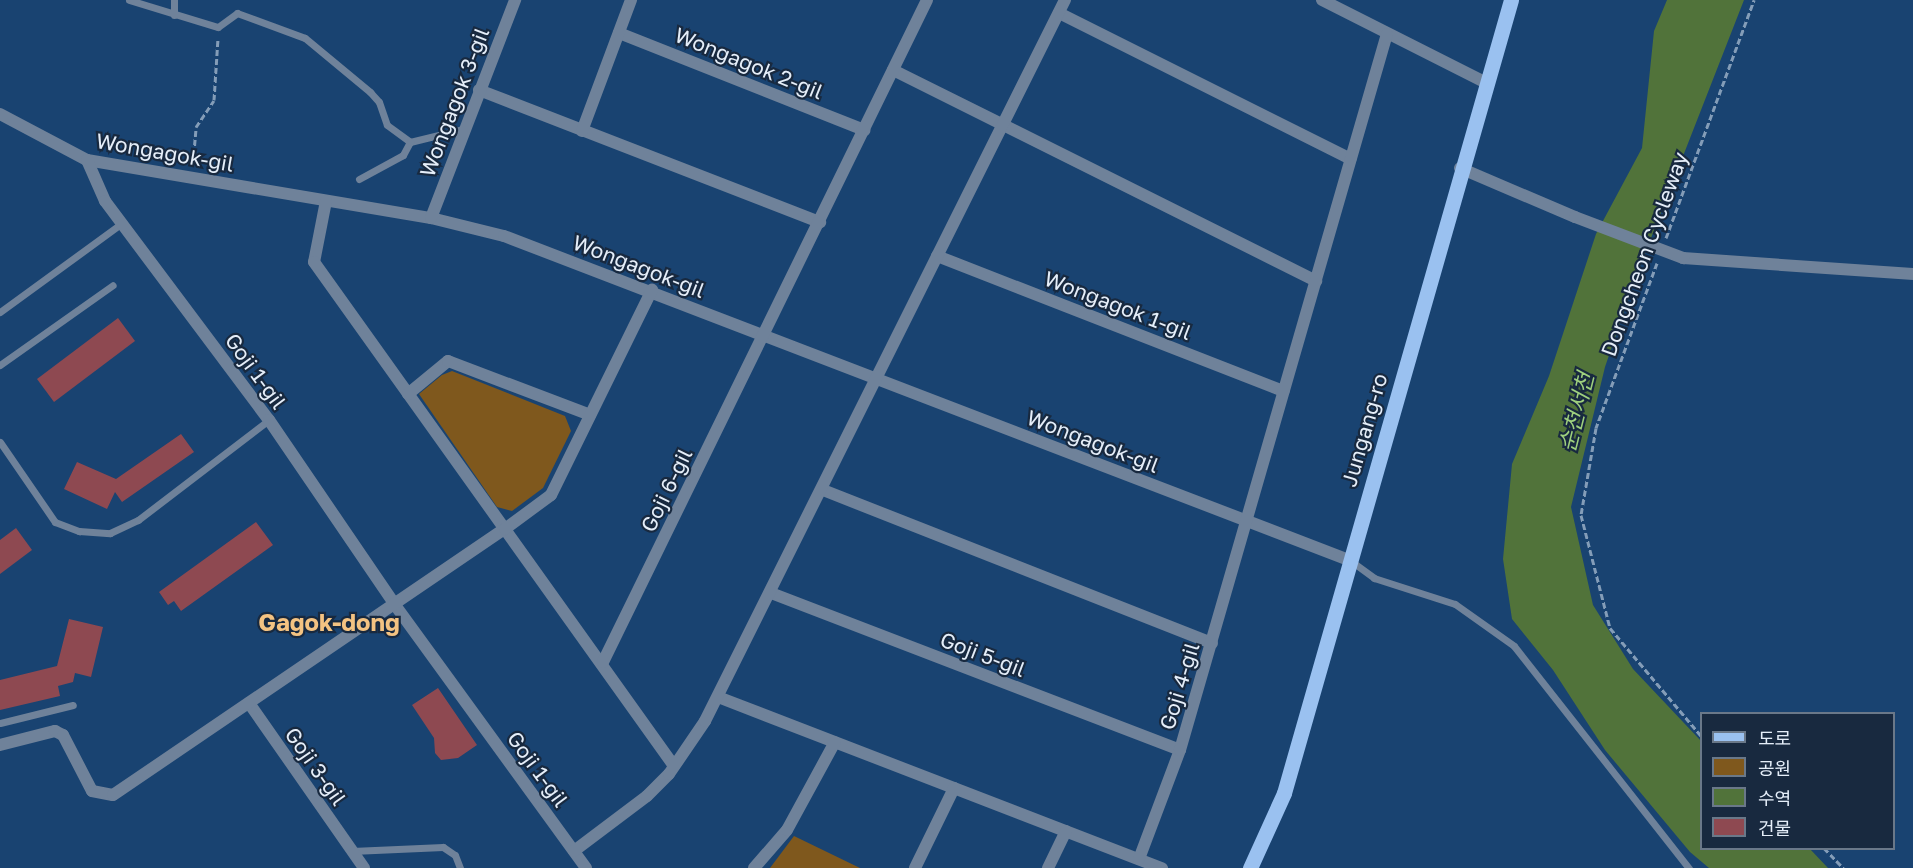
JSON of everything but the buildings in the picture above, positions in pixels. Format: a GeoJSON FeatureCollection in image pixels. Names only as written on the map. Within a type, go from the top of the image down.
{"type":"FeatureCollection","features":[{"type":"Feature","properties":{"kind":"main road","name":"Jungang-ro"},"geometry":{"type":"LineString","coordinates":[[1250,868],[1284,793],[1460,168],[1511,0]]}},
{"type":"Feature","properties":{"kind":"street","name":"Wongagok 3-gil"},"geometry":{"type":"LineString","coordinates":[[431,218],[463,129],[515,0]]}},
{"type":"Feature","properties":{"kind":"street"},"geometry":{"type":"LineString","coordinates":[[582,131],[631,0]]}},
{"type":"Feature","properties":{"kind":"street"},"geometry":{"type":"LineString","coordinates":[[764,336],[927,0]]}},
{"type":"Feature","properties":{"kind":"street"},"geometry":{"type":"LineString","coordinates":[[574,851],[647,796],[674,766],[718,697],[1065,0]]}},
{"type":"Feature","properties":{"kind":"street"},"geometry":{"type":"LineString","coordinates":[[1322,0],[1344,5],[1387,34],[1486,83]]}},
{"type":"Feature","properties":{"kind":"street"},"geometry":{"type":"LineString","coordinates":[[1059,13],[1351,159]]}},
{"type":"Feature","properties":{"kind":"street","name":"Wongagok 2-gil"},"geometry":{"type":"LineString","coordinates":[[619,33],[864,130]]}},
{"type":"Feature","properties":{"kind":"street"},"geometry":{"type":"LineString","coordinates":[[1248,521],[1387,34]]}},
{"type":"Feature","properties":{"kind":"street"},"geometry":{"type":"LineString","coordinates":[[893,70],[1316,281]]}},
{"type":"Feature","properties":{"kind":"street"},"geometry":{"type":"LineString","coordinates":[[479,90],[820,222]]}},
{"type":"Feature","properties":{"kind":"street","name":"Wongagok-gil"},"geometry":{"type":"LineString","coordinates":[[0,114],[87,160],[431,218],[504,236],[652,290],[875,379],[1349,560]]}},
{"type":"Feature","properties":{"kind":"street","name":"Goji 1-gil"},"geometry":{"type":"LineString","coordinates":[[87,160],[105,201],[269,420],[395,605],[586,868]]}},
{"type":"Feature","properties":{"kind":"street"},"geometry":{"type":"LineString","coordinates":[[1460,168],[1575,217],[1683,258],[1913,274]]}},
{"type":"Feature","properties":{"kind":"street"},"geometry":{"type":"LineString","coordinates":[[326,201],[314,262],[603,662],[674,766]]}},
{"type":"Feature","properties":{"kind":"street","name":"Wongagok 1-gil"},"geometry":{"type":"LineString","coordinates":[[937,256],[1284,391]]}},
{"type":"Feature","properties":{"kind":"street"},"geometry":{"type":"LineString","coordinates":[[0,745],[55,731],[63,735],[92,791],[114,795],[506,529],[551,495],[652,290]]}},
{"type":"Feature","properties":{"kind":"street","name":"Goji 6-gil"},"geometry":{"type":"LineString","coordinates":[[603,662],[764,336]]}},
{"type":"Feature","properties":{"kind":"street"},"geometry":{"type":"LineString","coordinates":[[408,394],[448,361],[590,415]]}},
{"type":"Feature","properties":{"kind":"street"},"geometry":{"type":"LineString","coordinates":[[823,490],[1212,643]]}},
{"type":"Feature","properties":{"kind":"street","name":"Goji 4-gil"},"geometry":{"type":"LineString","coordinates":[[1139,859],[1180,750],[1248,521]]}},
{"type":"Feature","properties":{"kind":"street","name":"Goji 5-gil"},"geometry":{"type":"LineString","coordinates":[[771,593],[1180,750]]}},
{"type":"Feature","properties":{"kind":"street"},"geometry":{"type":"LineString","coordinates":[[718,697],[1162,868]]}},
{"type":"Feature","properties":{"kind":"street","name":"Goji 3-gil"},"geometry":{"type":"LineString","coordinates":[[249,703],[364,868]]}},
{"type":"Feature","properties":{"kind":"street"},"geometry":{"type":"LineString","coordinates":[[754,868],[787,830],[835,742]]}},
{"type":"Feature","properties":{"kind":"street"},"geometry":{"type":"LineString","coordinates":[[915,868],[954,788]]}},
{"type":"Feature","properties":{"kind":"street"},"geometry":{"type":"LineString","coordinates":[[1048,868],[1066,831]]}},
{"type":"Feature","properties":{"kind":"lane"},"geometry":{"type":"LineString","coordinates":[[129,0],[218,27],[237,13],[305,38],[370,92],[379,102],[387,125],[410,142]]}},
{"type":"Feature","properties":{"kind":"lane"},"geometry":{"type":"LineString","coordinates":[[174,0],[174,15]]}},
{"type":"Feature","properties":{"kind":"lane"},"geometry":{"type":"LineString","coordinates":[[359,179],[403,155],[410,142],[463,129]]}},
{"type":"Feature","properties":{"kind":"lane"},"geometry":{"type":"LineString","coordinates":[[0,312],[122,223]]}},
{"type":"Feature","properties":{"kind":"lane"},"geometry":{"type":"LineString","coordinates":[[0,365],[113,285]]}},
{"type":"Feature","properties":{"kind":"lane"},"geometry":{"type":"LineString","coordinates":[[0,441],[55,522],[79,531],[110,533],[138,520],[269,420]]}},
{"type":"Feature","properties":{"kind":"lane"},"geometry":{"type":"LineString","coordinates":[[1349,560],[1374,578],[1455,604],[1514,646],[1689,868]]}},
{"type":"Feature","properties":{"kind":"lane"},"geometry":{"type":"LineString","coordinates":[[0,723],[73,705]]}},
{"type":"Feature","properties":{"kind":"lane"},"geometry":{"type":"LineString","coordinates":[[351,851],[443,847],[455,855],[460,868]]}},
{"type":"Feature","properties":{"kind":"path","name":"Dongcheon Cycleway"},"geometry":{"type":"LineString","coordinates":[[1665,242],[1754,0]]}},
{"type":"Feature","properties":{"kind":"path"},"geometry":{"type":"LineString","coordinates":[[193,177],[196,127],[214,100],[219,67],[218,27]]}},
{"type":"Feature","properties":{"kind":"path","name":"Dongcheon Cycleway"},"geometry":{"type":"LineString","coordinates":[[1661,253],[1596,428],[1581,515],[1610,628],[1700,736]]}},
{"type":"Feature","properties":{"kind":"path"},"geometry":{"type":"LineString","coordinates":[[1825,850],[1843,868]]}},
{"type":"Feature","properties":{"kind":"green space"},"geometry":{"type":"Polygon","coordinates":[[[452,371],[565,416],[571,431],[543,488],[512,511],[497,507],[419,394],[442,375],[452,371]]]}},
{"type":"Feature","properties":{"kind":"green space"},"geometry":{"type":"Polygon","coordinates":[[[794,836],[860,868],[770,868],[794,836]]]}},
{"type":"Feature","properties":{"kind":"water","name":"순천서천"},"geometry":{"type":"Polygon","coordinates":[[[1667,0],[1744,0],[1635,279],[1605,367],[1571,507],[1593,605],[1633,669],[1700,740],[1700,850],[1811,850],[1828,868],[1709,868],[1690,852],[1605,750],[1553,670],[1512,619],[1503,559],[1512,464],[1549,376],[1596,234],[1642,148],[1654,31],[1667,0]]]}},
{"type":"Feature","properties":{"kind":"district","name":"Gagok-dong"},"geometry":{"type":"Point","coordinates":[329,622]}}]}
